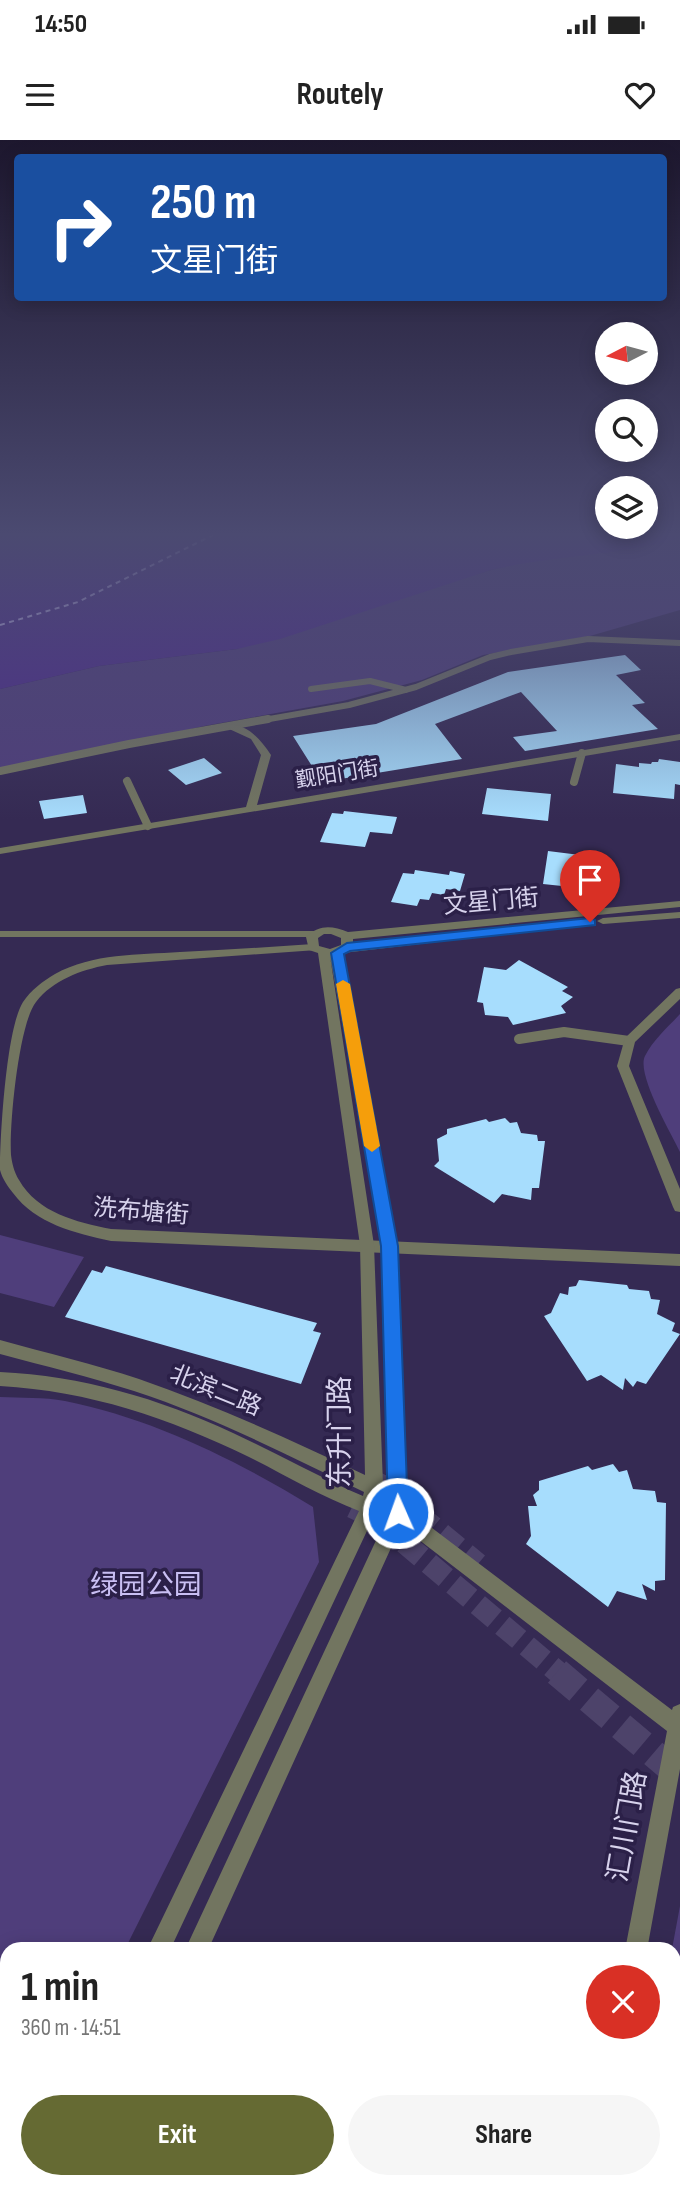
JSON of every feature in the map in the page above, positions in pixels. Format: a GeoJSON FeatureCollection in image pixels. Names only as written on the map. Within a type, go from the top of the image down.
{"type":"FeatureCollection","features":[{"type":"Feature","properties":{"kind":"street"},"geometry":{"type":"LineString","coordinates":[[230,726],[254,737],[266,755],[251,808]]}},
{"type":"Feature","properties":{"kind":"street","name":"觐阳门街"},"geometry":{"type":"LineString","coordinates":[[0,851],[680,737]]}},
{"type":"Feature","properties":{"kind":"street","name":"文星门街"},"geometry":{"type":"LineString","coordinates":[[331,945],[680,904]]}},
{"type":"Feature","properties":{"kind":"street","name":"文星门街"},"geometry":{"type":"LineString","coordinates":[[331,945],[680,915]]}},
{"type":"Feature","properties":{"kind":"street"},"geometry":{"type":"LineString","coordinates":[[0,934],[211,934],[331,945],[390,1246],[398,1513],[200,1942]]}},
{"type":"Feature","properties":{"kind":"street"},"geometry":{"type":"LineString","coordinates":[[153,958],[225,943],[211,934]]}},
{"type":"Feature","properties":{"kind":"street","name":"洗布塘街"},"geometry":{"type":"LineString","coordinates":[[331,945],[94,964],[66,973],[42,989],[27,1005],[19,1026],[4,1149],[7,1170],[18,1190],[32,1206],[53,1219],[80,1229],[111,1235],[680,1259]]}},
{"type":"Feature","properties":{"kind":"street","name":"东升门路"},"geometry":{"type":"LineString","coordinates":[[162,1942],[369,1508],[374,1488],[367,1245],[331,945]]}},
{"type":"Feature","properties":{"kind":"street"},"geometry":{"type":"LineString","coordinates":[[680,992],[629,1041],[623,1066],[680,1207]]}},
{"type":"Feature","properties":{"kind":"street","name":"北滨二路"},"geometry":{"type":"LineString","coordinates":[[0,1347],[113,1378],[190,1405],[260,1434],[374,1488],[398,1513],[678,1720]]}},
{"type":"Feature","properties":{"kind":"street","name":"北滨二路"},"geometry":{"type":"LineString","coordinates":[[0,1379],[72,1384],[129,1400],[188,1421],[369,1508],[398,1513]]}},
{"type":"Feature","properties":{"kind":"street","name":"汇川门路"},"geometry":{"type":"LineString","coordinates":[[637,1942],[678,1720]]}},
{"type":"Feature","properties":{"kind":"lane"},"geometry":{"type":"LineString","coordinates":[[0,771],[348,705],[406,690],[490,657],[511,652],[588,639],[680,643]]}},
{"type":"Feature","properties":{"kind":"lane"},"geometry":{"type":"LineString","coordinates":[[312,689],[364,680],[386,681],[406,690]]}},
{"type":"Feature","properties":{"kind":"lane"},"geometry":{"type":"LineString","coordinates":[[574,782],[582,752]]}},
{"type":"Feature","properties":{"kind":"lane"},"geometry":{"type":"LineString","coordinates":[[127,782],[148,826]]}},
{"type":"Feature","properties":{"kind":"lane"},"geometry":{"type":"LineString","coordinates":[[519,1039],[564,1032],[629,1041]]}},
{"type":"Feature","properties":{"kind":"green space"},"geometry":{"type":"Polygon","coordinates":[[[285,629],[616,629],[590,636],[483,655],[422,680],[343,701],[204,726],[0,773],[0,689],[99,666],[237,649],[263,635],[285,629]]]}},
{"type":"Feature","properties":{"kind":"green space"},"geometry":{"type":"Polygon","coordinates":[[[680,1014],[680,1152],[650,1089],[644,1065],[645,1056],[652,1045],[680,1014]]]}},
{"type":"Feature","properties":{"kind":"green space"},"geometry":{"type":"Polygon","coordinates":[[[0,1235],[84,1257],[54,1307],[0,1293],[0,1235]]]}},
{"type":"Feature","properties":{"kind":"green space","name":"绿园公园"},"geometry":{"type":"Polygon","coordinates":[[[0,1397],[41,1398],[98,1409],[162,1430],[254,1473],[313,1507],[319,1562],[129,1942],[0,1942],[0,1397]]]}},
{"type":"Feature","properties":{"kind":"green space"},"geometry":{"type":"Polygon","coordinates":[[[680,1906],[680,1942],[673,1942],[680,1906]]]}},
{"type":"Feature","properties":{"kind":"shaded area"},"geometry":{"type":"Polygon","coordinates":[[[0,629],[312,629],[237,649],[99,666],[0,689],[0,629]]]}},
{"type":"Feature","properties":{"kind":"building"},"geometry":{"type":"Polygon","coordinates":[[[625,655],[641,670],[616,675],[645,703],[632,705],[658,729],[525,751],[513,737],[557,731],[521,692],[435,724],[462,759],[322,782],[293,736],[376,724],[508,672],[625,655]]]}},
{"type":"Feature","properties":{"kind":"building"},"geometry":{"type":"Polygon","coordinates":[[[204,758],[222,773],[186,785],[168,770],[204,758]]]}},
{"type":"Feature","properties":{"kind":"building"},"geometry":{"type":"Polygon","coordinates":[[[659,759],[680,762],[680,785],[675,784],[674,799],[613,793],[616,764],[639,767],[639,763],[651,764],[659,759]]]}},
{"type":"Feature","properties":{"kind":"building"},"geometry":{"type":"Polygon","coordinates":[[[487,788],[551,794],[548,821],[482,814],[487,788]]]}},
{"type":"Feature","properties":{"kind":"building"},"geometry":{"type":"Polygon","coordinates":[[[83,795],[87,813],[44,819],[39,801],[83,795]]]}},
{"type":"Feature","properties":{"kind":"building"},"geometry":{"type":"Polygon","coordinates":[[[344,811],[397,817],[392,834],[370,832],[365,847],[320,842],[332,813],[343,814],[344,811]]]}},
{"type":"Feature","properties":{"kind":"building"},"geometry":{"type":"Polygon","coordinates":[[[548,851],[604,858],[600,890],[543,884],[548,851]]]}},
{"type":"Feature","properties":{"kind":"building"},"geometry":{"type":"Polygon","coordinates":[[[415,870],[449,875],[450,871],[465,874],[460,891],[446,889],[444,895],[432,893],[429,900],[420,899],[417,906],[391,902],[403,873],[414,874],[415,870]]]}},
{"type":"Feature","properties":{"kind":"building"},"geometry":{"type":"Polygon","coordinates":[[[519,960],[568,987],[562,991],[573,997],[561,1006],[566,1013],[513,1025],[508,1017],[485,1015],[483,1003],[477,1002],[484,967],[506,970],[519,960]]]}},
{"type":"Feature","properties":{"kind":"building"},"geometry":{"type":"Polygon","coordinates":[[[505,1118],[510,1123],[517,1122],[521,1133],[537,1135],[538,1141],[545,1141],[539,1188],[532,1188],[531,1200],[502,1194],[494,1203],[434,1166],[439,1161],[437,1139],[447,1134],[447,1129],[486,1119],[489,1122],[505,1118]]]}},
{"type":"Feature","properties":{"kind":"building"},"geometry":{"type":"Polygon","coordinates":[[[106,1266],[317,1323],[313,1331],[321,1333],[301,1384],[65,1317],[92,1270],[102,1273],[106,1266]]]}},
{"type":"Feature","properties":{"kind":"building"},"geometry":{"type":"Polygon","coordinates":[[[579,1280],[627,1285],[629,1289],[649,1291],[651,1299],[660,1300],[657,1314],[675,1323],[672,1331],[680,1334],[646,1384],[637,1381],[633,1387],[625,1378],[623,1390],[601,1375],[587,1381],[544,1316],[551,1313],[560,1293],[568,1295],[569,1287],[576,1286],[579,1280]]]}},
{"type":"Feature","properties":{"kind":"building"},"geometry":{"type":"Polygon","coordinates":[[[613,1464],[619,1472],[627,1470],[633,1489],[655,1491],[657,1502],[666,1503],[665,1580],[655,1581],[655,1591],[642,1584],[647,1600],[617,1591],[608,1607],[526,1544],[531,1536],[528,1506],[537,1506],[533,1495],[539,1490],[539,1481],[588,1466],[592,1470],[613,1464]]]}},
{"type":"Feature","properties":{"kind":"tunnel"},"geometry":{"type":"LineString","coordinates":[[364,1477],[385,1487],[478,1564]]}},
{"type":"Feature","properties":{"kind":"tunnel"},"geometry":{"type":"LineString","coordinates":[[352,1507],[375,1518],[559,1673]]}},
{"type":"Feature","properties":{"kind":"tunnel"},"geometry":{"type":"LineString","coordinates":[[557,1672],[680,1776]]}},
{"type":"Feature","properties":{"kind":"slow traffic"},"geometry":{"type":"LineString","coordinates":[[343,984],[372,1146]]}},
{"type":"Feature","properties":{"kind":"route"},"geometry":{"type":"LineString","coordinates":[[398,1513],[390,1246],[337,953],[347,947],[590,922]]}}]}
